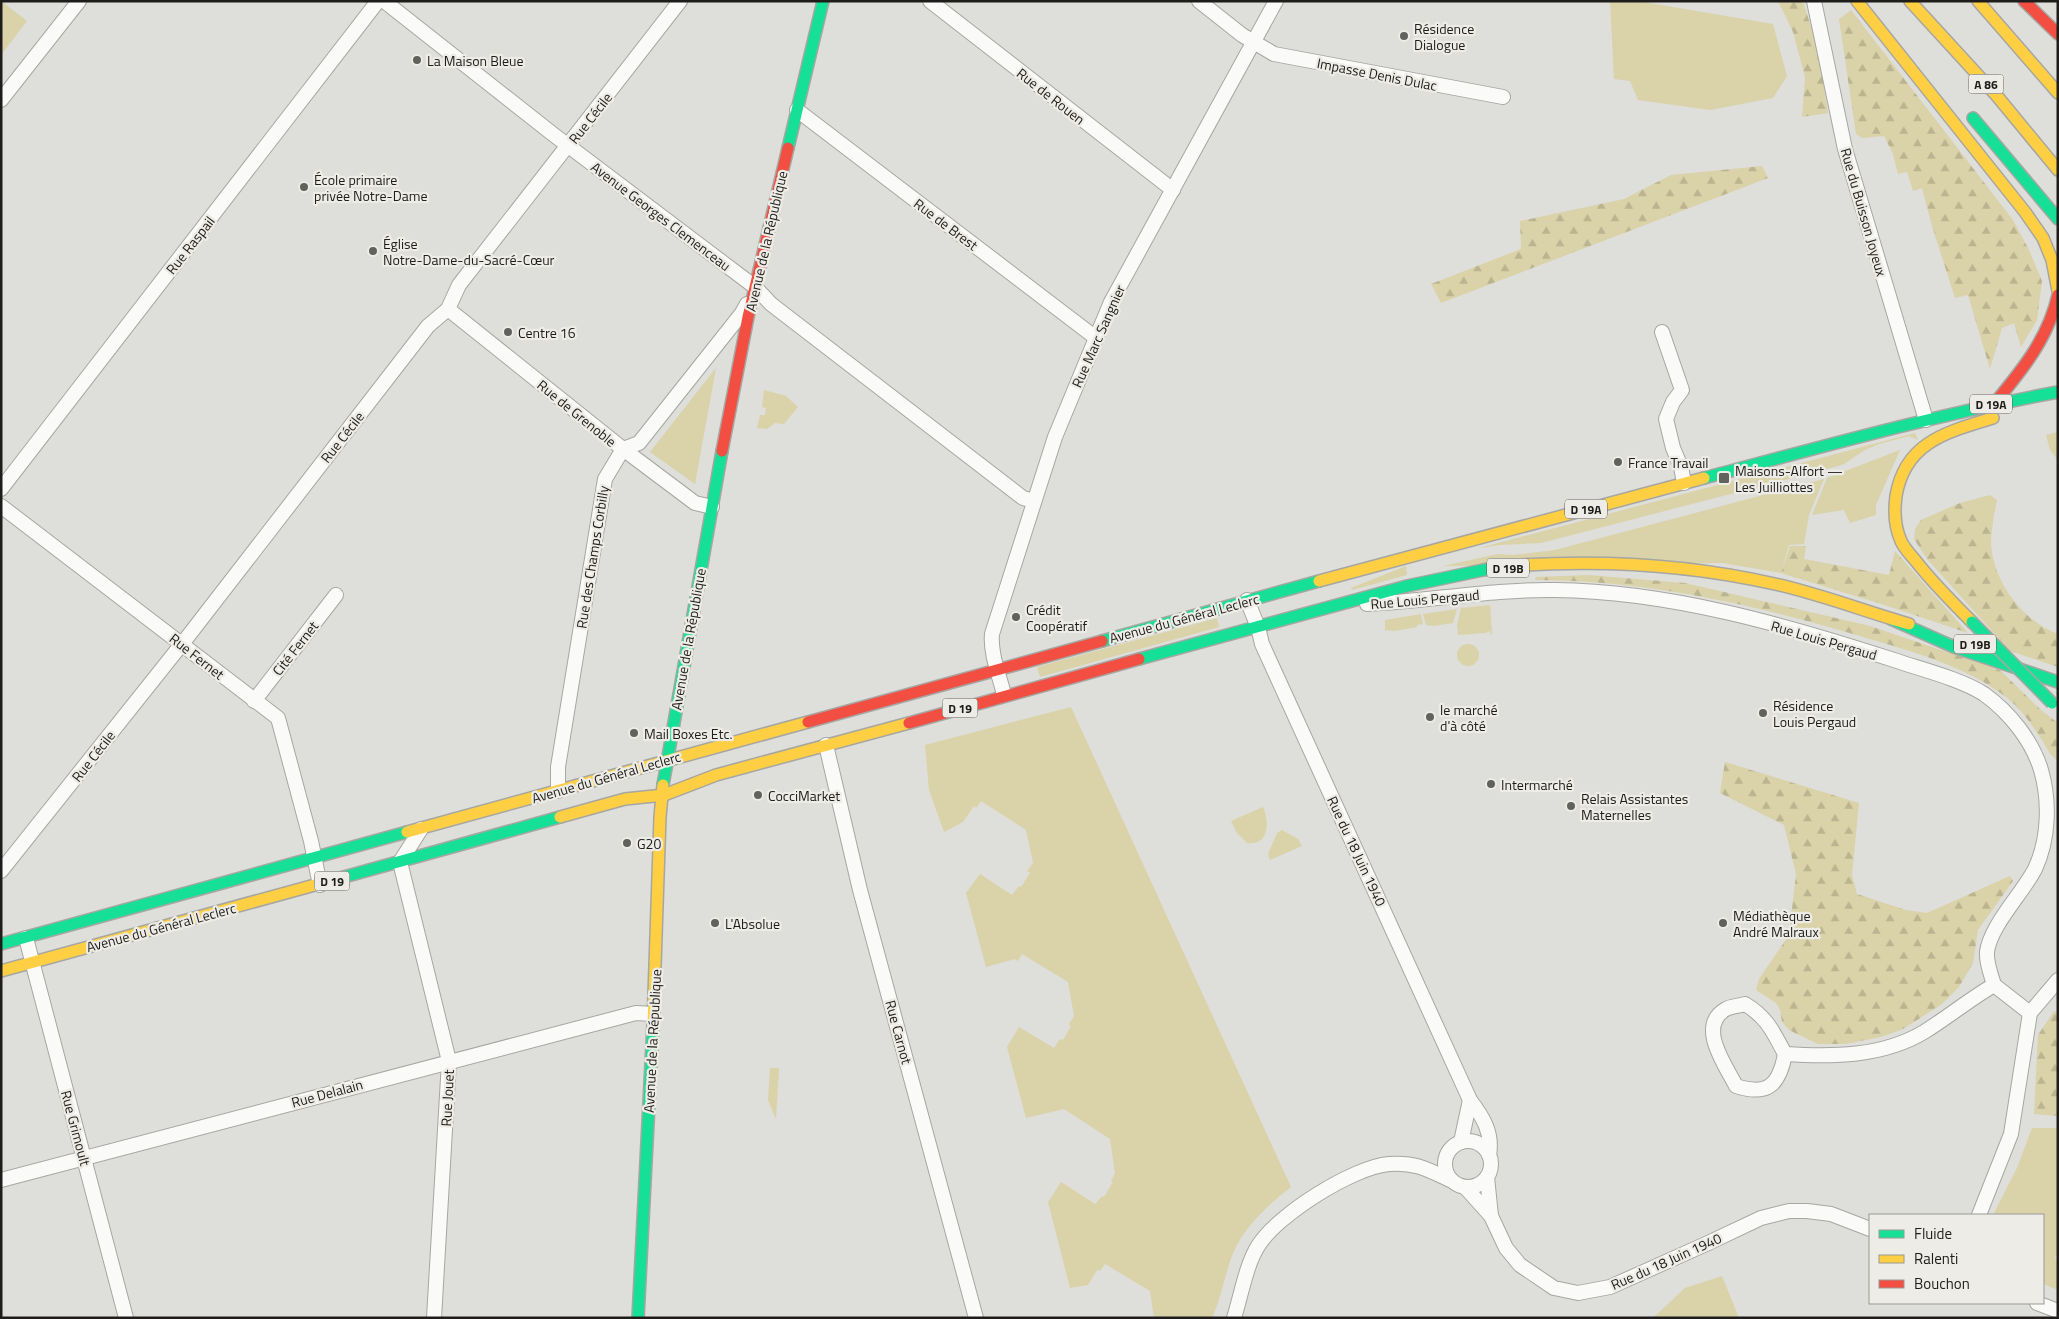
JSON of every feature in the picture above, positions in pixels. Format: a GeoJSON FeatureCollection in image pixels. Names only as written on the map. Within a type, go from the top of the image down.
{"type":"FeatureCollection","features":[{"type":"Feature","properties":{"kind":"main road","name":"Avenue de la République"},"geometry":{"type":"LineString","coordinates":[[638,1318],[657,953],[660,817],[664,795],[666,760],[712,507],[755,287],[823,1]]}},
{"type":"Feature","properties":{"kind":"main road"},"geometry":{"type":"LineString","coordinates":[[1857,1],[1916,72],[2025,212],[2042,238],[2052,260],[2058,293],[2055,310],[2047,332],[2016,377],[1994,404]]}},
{"type":"Feature","properties":{"kind":"main road","name":"A 86"},"geometry":{"type":"LineString","coordinates":[[1910,1],[1997,96],[2058,170]]}},
{"type":"Feature","properties":{"kind":"main road"},"geometry":{"type":"LineString","coordinates":[[1978,1],[2058,93]]}},
{"type":"Feature","properties":{"kind":"main road"},"geometry":{"type":"LineString","coordinates":[[2024,1],[2058,34]]}},
{"type":"Feature","properties":{"kind":"main road"},"geometry":{"type":"LineString","coordinates":[[1965,110],[2058,219]]}},
{"type":"Feature","properties":{"kind":"main road","name":"Avenue du Général Leclerc"},"geometry":{"type":"LineString","coordinates":[[1,944],[1247,600],[1926,420],[1994,404],[2058,393]]}},
{"type":"Feature","properties":{"kind":"main road"},"geometry":{"type":"LineString","coordinates":[[2055,705],[1921,568],[1900,539],[1895,522],[1896,489],[1902,471],[1916,451],[1927,442],[1943,434],[2050,402],[2058,393]]}},
{"type":"Feature","properties":{"kind":"main road","name":"Avenue du Général Leclerc"},"geometry":{"type":"LineString","coordinates":[[1,971],[320,885],[625,799],[664,795],[826,737],[1004,695],[1203,640],[1436,579],[1497,569],[1558,563],[1618,564],[1687,569],[1773,584],[1891,619]]}},
{"type":"Feature","properties":{"kind":"main road"},"geometry":{"type":"LineString","coordinates":[[1891,619],[1954,647],[2058,682]]}},
{"type":"Feature","properties":{"kind":"main road","name":"D 19B"},"geometry":{"type":"LineString","coordinates":[[1891,619],[1955,637],[2058,671]]}},
{"type":"Feature","properties":{"kind":"main road"},"geometry":{"type":"LineString","coordinates":[[826,737],[835,714]]}},
{"type":"Feature","properties":{"kind":"street"},"geometry":{"type":"LineString","coordinates":[[1,100],[79,1]]}},
{"type":"Feature","properties":{"kind":"street","name":"Rue Raspail"},"geometry":{"type":"LineString","coordinates":[[1,489],[378,1]]}},
{"type":"Feature","properties":{"kind":"street","name":"Avenue Georges Clemenceau"},"geometry":{"type":"LineString","coordinates":[[384,1],[568,146],[755,287],[771,304],[1023,498],[1034,501]]}},
{"type":"Feature","properties":{"kind":"street","name":"Rue Cécile"},"geometry":{"type":"LineString","coordinates":[[1,872],[182,644],[428,326],[448,309],[458,285],[680,1]]}},
{"type":"Feature","properties":{"kind":"street","name":"Rue de Rouen"},"geometry":{"type":"LineString","coordinates":[[930,1],[1172,190]]}},
{"type":"Feature","properties":{"kind":"street","name":"Impasse Denis Dulac"},"geometry":{"type":"LineString","coordinates":[[1199,1],[1254,43],[1274,54],[1503,97]]}},
{"type":"Feature","properties":{"kind":"street","name":"Rue Marc Sangnier"},"geometry":{"type":"LineString","coordinates":[[1004,695],[991,641],[992,634],[1063,414],[1111,302],[1276,1]]}},
{"type":"Feature","properties":{"kind":"street","name":"Rue du Buisson Joyeux"},"geometry":{"type":"LineString","coordinates":[[1814,1],[1845,149],[1926,420]]}},
{"type":"Feature","properties":{"kind":"street","name":"Rue de Brest"},"geometry":{"type":"LineString","coordinates":[[797,110],[1096,338]]}},
{"type":"Feature","properties":{"kind":"street","name":"Rue des Champs Corbilly"},"geometry":{"type":"LineString","coordinates":[[558,791],[558,767],[604,479],[623,449],[639,443],[742,313],[755,287]]}},
{"type":"Feature","properties":{"kind":"street","name":"Rue de Grenoble"},"geometry":{"type":"LineString","coordinates":[[448,309],[623,449],[695,503],[712,507]]}},
{"type":"Feature","properties":{"kind":"street"},"geometry":{"type":"LineString","coordinates":[[1662,332],[1682,390],[1673,402],[1666,420],[1673,448],[1681,467],[1684,483]]}},
{"type":"Feature","properties":{"kind":"street","name":"Rue Fernet"},"geometry":{"type":"LineString","coordinates":[[1,506],[278,718],[314,858]]}},
{"type":"Feature","properties":{"kind":"street","name":"Rue Louis Pergaud"},"geometry":{"type":"LineString","coordinates":[[1334,606],[1554,590],[1600,592],[1682,604],[1811,633],[1921,669],[1982,693],[2004,711],[2027,738],[2040,767],[2046,788],[2047,808],[2046,829],[2036,866],[2016,900],[1993,932],[1987,953],[1989,971],[1994,984]]}},
{"type":"Feature","properties":{"kind":"street","name":"Cité Fernet"},"geometry":{"type":"LineString","coordinates":[[254,701],[336,595]]}},
{"type":"Feature","properties":{"kind":"street","name":"Rue du 18 Juin 1940"},"geometry":{"type":"LineString","coordinates":[[1247,600],[1258,627],[1262,644],[1470,1100],[1481,1115],[1492,1141],[1489,1155]]}},
{"type":"Feature","properties":{"kind":"street","name":"Rue Carnot"},"geometry":{"type":"LineString","coordinates":[[826,737],[863,899],[976,1318]]}},
{"type":"Feature","properties":{"kind":"street"},"geometry":{"type":"LineString","coordinates":[[400,862],[421,829]]}},
{"type":"Feature","properties":{"kind":"street"},"geometry":{"type":"LineString","coordinates":[[314,858],[320,885]]}},
{"type":"Feature","properties":{"kind":"street","name":"Rue Jouet"},"geometry":{"type":"LineString","coordinates":[[400,862],[449,1061],[434,1318]]}},
{"type":"Feature","properties":{"kind":"street","name":"Rue Grimoult"},"geometry":{"type":"LineString","coordinates":[[26,938],[126,1318]]}},
{"type":"Feature","properties":{"kind":"street"},"geometry":{"type":"LineString","coordinates":[[1979,1214],[2011,1134],[2030,1013],[2058,980]]}},
{"type":"Feature","properties":{"kind":"street"},"geometry":{"type":"LineString","coordinates":[[1785,1054],[1841,1055],[1870,1052],[1896,1044],[1922,1033],[1994,984],[2030,1013]]}},
{"type":"Feature","properties":{"kind":"street"},"geometry":{"type":"LineString","coordinates":[[1745,1004],[1758,1012],[1770,1024],[1785,1054],[1778,1078],[1767,1088],[1753,1092],[1736,1086],[1712,1038],[1715,1021],[1726,1010],[1745,1004]]}},
{"type":"Feature","properties":{"kind":"street","name":"Rue Delalain"},"geometry":{"type":"LineString","coordinates":[[1,1180],[636,1012],[653,1014]]}},
{"type":"Feature","properties":{"kind":"street"},"geometry":{"type":"LineString","coordinates":[[1461,1142],[1470,1100]]}},
{"type":"Feature","properties":{"kind":"street"},"geometry":{"type":"LineString","coordinates":[[1234,1318],[1255,1253],[1273,1226],[1309,1200],[1354,1176],[1387,1164],[1420,1165],[1446,1156],[1455,1145],[1461,1142],[1474,1142],[1480,1145],[1489,1155],[1491,1170],[1478,1186],[1465,1188],[1420,1165]]}},
{"type":"Feature","properties":{"kind":"street"},"geometry":{"type":"LineString","coordinates":[[1446,1156],[1445,1168],[1450,1180]]}},
{"type":"Feature","properties":{"kind":"street","name":"Rue du 18 Juin 1940"},"geometry":{"type":"LineString","coordinates":[[1487,1177],[1491,1216]]}},
{"type":"Feature","properties":{"kind":"street","name":"Rue du 18 Juin 1940"},"geometry":{"type":"LineString","coordinates":[[1465,1188],[1491,1216],[1506,1248],[1520,1265],[1554,1288],[1578,1293],[1610,1287],[1761,1218],[1789,1211],[1831,1214],[1869,1229]]}},
{"type":"Feature","properties":{"kind":"street"},"geometry":{"type":"LineString","coordinates":[[2040,1304],[2058,1311]]}},
{"type":"Feature","properties":{"kind":"green space"},"geometry":{"type":"Polygon","coordinates":[[[1,1],[27,21],[1,55],[1,1]]]}},
{"type":"Feature","properties":{"kind":"green space"},"geometry":{"type":"Polygon","coordinates":[[[1610,1],[1638,1],[1773,24],[1787,76],[1773,98],[1710,110],[1638,100],[1630,81],[1614,79],[1610,1]]]}},
{"type":"Feature","properties":{"kind":"green space"},"geometry":{"type":"Polygon","coordinates":[[[1778,1],[1802,1],[1804,5],[1818,48],[1828,113],[1802,117],[1805,77],[1793,32],[1778,1]]]}},
{"type":"Feature","properties":{"kind":"green space"},"geometry":{"type":"Polygon","coordinates":[[[1851,10],[2013,220],[2029,250],[2042,281],[2037,320],[2021,347],[2014,323],[2002,328],[1990,369],[1968,295],[1955,298],[1922,188],[1913,191],[1907,172],[1898,174],[1893,154],[1884,136],[1862,138],[1856,134],[1839,19],[1851,10]]]}},
{"type":"Feature","properties":{"kind":"green space"},"geometry":{"type":"Polygon","coordinates":[[[1762,166],[1768,178],[1441,303],[1431,284],[1521,249],[1520,221],[1624,199],[1671,175],[1762,166]]]}},
{"type":"Feature","properties":{"kind":"green space"},"geometry":{"type":"Polygon","coordinates":[[[716,368],[695,484],[650,452],[716,368]]]}},
{"type":"Feature","properties":{"kind":"green space"},"geometry":{"type":"Polygon","coordinates":[[[764,390],[786,396],[798,407],[784,424],[775,423],[767,429],[757,428],[760,415],[765,415],[766,408],[762,407],[764,390]]]}},
{"type":"Feature","properties":{"kind":"green space"},"geometry":{"type":"Polygon","coordinates":[[[2058,432],[2058,460],[2050,450],[2046,435],[2058,432]]]}},
{"type":"Feature","properties":{"kind":"green space"},"geometry":{"type":"Polygon","coordinates":[[[1915,433],[1918,440],[1909,436],[1879,444],[1865,450],[1844,464],[1835,467],[1541,543],[1479,548],[1915,433]]]}},
{"type":"Feature","properties":{"kind":"green space"},"geometry":{"type":"Polygon","coordinates":[[[1900,450],[1876,505],[1876,515],[1850,523],[1844,510],[1812,515],[1827,478],[1900,450]]]}},
{"type":"Feature","properties":{"kind":"green space"},"geometry":{"type":"Polygon","coordinates":[[[1824,479],[1809,515],[1804,544],[1789,545],[1781,573],[1722,563],[1443,566],[1498,554],[1513,555],[1555,550],[1824,479]]]}},
{"type":"Feature","properties":{"kind":"green space"},"geometry":{"type":"Polygon","coordinates":[[[1990,495],[1997,500],[1993,520],[1960,503],[1990,495]]]}},
{"type":"Feature","properties":{"kind":"green space"},"geometry":{"type":"Polygon","coordinates":[[[1960,503],[1993,520],[1991,540],[1992,555],[1996,569],[2011,597],[2021,609],[2045,628],[2058,634],[2058,667],[2010,651],[1927,559],[1914,539],[1915,529],[1921,520],[1960,503]]]}},
{"type":"Feature","properties":{"kind":"green space"},"geometry":{"type":"Polygon","coordinates":[[[1790,546],[1806,546],[1804,559],[1889,575],[1895,551],[1968,633],[1781,573],[1790,546]]]}},
{"type":"Feature","properties":{"kind":"green space"},"geometry":{"type":"Polygon","coordinates":[[[1406,566],[1407,575],[1352,590],[1351,588],[1406,566]]]}},
{"type":"Feature","properties":{"kind":"green space"},"geometry":{"type":"Polygon","coordinates":[[[1588,575],[1685,583],[1870,626],[2000,670],[2041,710],[2058,723],[2058,761],[2050,753],[2016,706],[2006,697],[1973,676],[1919,654],[1823,625],[1701,596],[1618,584],[1535,580],[1536,577],[1588,575]]]}},
{"type":"Feature","properties":{"kind":"green space"},"geometry":{"type":"Polygon","coordinates":[[[1490,605],[1491,635],[1490,631],[1458,635],[1457,625],[1461,608],[1490,605]]]}},
{"type":"Feature","properties":{"kind":"green space"},"geometry":{"type":"Polygon","coordinates":[[[1457,609],[1453,623],[1433,626],[1426,625],[1423,614],[1457,609]]]}},
{"type":"Feature","properties":{"kind":"green space"},"geometry":{"type":"Polygon","coordinates":[[[1421,614],[1423,624],[1417,625],[1417,627],[1395,631],[1385,630],[1385,620],[1421,614]]]}},
{"type":"Feature","properties":{"kind":"green space"},"geometry":{"type":"Polygon","coordinates":[[[1217,618],[1219,627],[1040,677],[1037,667],[1217,618]]]}},
{"type":"Feature","properties":{"kind":"green space"},"geometry":{"type":"Polygon","coordinates":[[[1468,644],[1476,647],[1479,655],[1476,663],[1468,666],[1460,663],[1457,655],[1460,647],[1468,644]]]}},
{"type":"Feature","properties":{"kind":"green space"},"geometry":{"type":"Polygon","coordinates":[[[1071,707],[1291,1187],[1259,1216],[1239,1241],[1231,1259],[1212,1318],[1154,1318],[1150,1291],[1105,1264],[1100,1271],[1097,1270],[1088,1285],[1070,1288],[1048,1202],[1061,1182],[1095,1204],[1102,1196],[1104,1197],[1113,1182],[1111,1181],[1115,1173],[1110,1139],[1064,1109],[1026,1118],[1007,1047],[1019,1027],[1054,1048],[1060,1039],[1063,1040],[1074,1016],[1068,982],[1022,954],[1018,961],[1015,959],[986,967],[966,893],[980,874],[1012,895],[1019,886],[1021,887],[1030,873],[1027,871],[1033,863],[1026,830],[981,801],[976,808],[974,806],[963,822],[944,832],[929,790],[925,745],[1071,707]]]}},
{"type":"Feature","properties":{"kind":"green space"},"geometry":{"type":"Polygon","coordinates":[[[1725,762],[1859,803],[1852,875],[1857,894],[1906,910],[1927,913],[2010,876],[2013,881],[1978,930],[1973,963],[1959,987],[1942,1004],[1903,1029],[1881,1037],[1845,1044],[1818,1044],[1789,1030],[1782,1022],[1780,1010],[1776,1003],[1756,990],[1759,979],[1789,935],[1796,874],[1784,825],[1720,793],[1725,762]]]}},
{"type":"Feature","properties":{"kind":"green space"},"geometry":{"type":"Polygon","coordinates":[[[1263,807],[1267,825],[1264,837],[1255,843],[1247,843],[1237,833],[1231,821],[1263,807]]]}},
{"type":"Feature","properties":{"kind":"green space"},"geometry":{"type":"Polygon","coordinates":[[[1282,830],[1298,839],[1302,846],[1270,860],[1268,854],[1277,833],[1282,830]]]}},
{"type":"Feature","properties":{"kind":"green space"},"geometry":{"type":"Polygon","coordinates":[[[2054,1011],[2058,1013],[2058,1116],[2034,1114],[2038,1035],[2054,1011]]]}},
{"type":"Feature","properties":{"kind":"green space"},"geometry":{"type":"Polygon","coordinates":[[[770,1068],[779,1068],[776,1119],[768,1100],[770,1068]]]}},
{"type":"Feature","properties":{"kind":"green space"},"geometry":{"type":"Polygon","coordinates":[[[2032,1128],[2058,1128],[2058,1255],[2055,1257],[2058,1265],[2058,1290],[2044,1284],[2044,1214],[1994,1214],[2017,1168],[2032,1128]]]}},
{"type":"Feature","properties":{"kind":"green space"},"geometry":{"type":"Polygon","coordinates":[[[1722,1276],[1739,1318],[1653,1318],[1685,1288],[1722,1276]]]}},
{"type":"Feature","properties":{"kind":"traffic: fast"},"geometry":{"type":"LineString","coordinates":[[788,148],[823,1]]}},
{"type":"Feature","properties":{"kind":"traffic: fast"},"geometry":{"type":"LineString","coordinates":[[1973,118],[2058,219]]}},
{"type":"Feature","properties":{"kind":"traffic: fast"},"geometry":{"type":"LineString","coordinates":[[1704,478],[1969,410],[2058,392]]}},
{"type":"Feature","properties":{"kind":"traffic: fast"},"geometry":{"type":"LineString","coordinates":[[663,785],[722,451]]}},
{"type":"Feature","properties":{"kind":"traffic: fast"},"geometry":{"type":"LineString","coordinates":[[1139,659],[1407,586],[1483,570],[1522,565]]}},
{"type":"Feature","properties":{"kind":"traffic: fast"},"geometry":{"type":"LineString","coordinates":[[1102,641],[1319,581]]}},
{"type":"Feature","properties":{"kind":"traffic: fast"},"geometry":{"type":"LineString","coordinates":[[1891,619],[1954,647],[2058,682]]}},
{"type":"Feature","properties":{"kind":"traffic: fast"},"geometry":{"type":"LineString","coordinates":[[1972,622],[2052,703]]}},
{"type":"Feature","properties":{"kind":"traffic: fast"},"geometry":{"type":"LineString","coordinates":[[333,880],[560,817]]}},
{"type":"Feature","properties":{"kind":"traffic: fast"},"geometry":{"type":"LineString","coordinates":[[1,944],[407,832]]}},
{"type":"Feature","properties":{"kind":"traffic: fast"},"geometry":{"type":"LineString","coordinates":[[638,1318],[653,1025]]}},
{"type":"Feature","properties":{"kind":"traffic: slow"},"geometry":{"type":"LineString","coordinates":[[1857,1],[2025,212],[2043,238],[2052,260],[2058,291]]}},
{"type":"Feature","properties":{"kind":"traffic: slow"},"geometry":{"type":"LineString","coordinates":[[1910,1],[1997,96],[2058,170]]}},
{"type":"Feature","properties":{"kind":"traffic: slow"},"geometry":{"type":"LineString","coordinates":[[1978,1],[2058,93]]}},
{"type":"Feature","properties":{"kind":"traffic: slow"},"geometry":{"type":"LineString","coordinates":[[1972,622],[1935,584],[1904,546],[1896,525],[1895,502],[1901,478],[1908,463],[1919,451],[1944,435],[1993,418]]}},
{"type":"Feature","properties":{"kind":"traffic: slow"},"geometry":{"type":"LineString","coordinates":[[1319,581],[1704,478]]}},
{"type":"Feature","properties":{"kind":"traffic: slow"},"geometry":{"type":"LineString","coordinates":[[1522,565],[1617,564],[1712,572],[1792,588],[1909,624]]}},
{"type":"Feature","properties":{"kind":"traffic: slow"},"geometry":{"type":"LineString","coordinates":[[407,832],[808,722]]}},
{"type":"Feature","properties":{"kind":"traffic: slow"},"geometry":{"type":"LineString","coordinates":[[560,817],[625,799],[664,795],[716,775],[909,723]]}},
{"type":"Feature","properties":{"kind":"traffic: slow"},"geometry":{"type":"LineString","coordinates":[[653,1025],[660,817],[663,785]]}},
{"type":"Feature","properties":{"kind":"traffic: slow"},"geometry":{"type":"LineString","coordinates":[[1,971],[333,880]]}},
{"type":"Feature","properties":{"kind":"traffic: jam"},"geometry":{"type":"LineString","coordinates":[[2024,1],[2058,34]]}},
{"type":"Feature","properties":{"kind":"traffic: jam"},"geometry":{"type":"LineString","coordinates":[[722,451],[748,317],[788,148]]}},
{"type":"Feature","properties":{"kind":"traffic: jam"},"geometry":{"type":"LineString","coordinates":[[1994,404],[2024,366],[2041,340],[2054,311],[2058,295]]}},
{"type":"Feature","properties":{"kind":"traffic: jam"},"geometry":{"type":"LineString","coordinates":[[808,722],[1102,641]]}},
{"type":"Feature","properties":{"kind":"traffic: jam"},"geometry":{"type":"LineString","coordinates":[[909,723],[1139,659]]}},
{"type":"Feature","properties":{"kind":"place","name":"Résidence Dialogue"},"geometry":{"type":"Point","coordinates":[1404,36]}},
{"type":"Feature","properties":{"kind":"place","name":"La Maison Bleue"},"geometry":{"type":"Point","coordinates":[417,60]}},
{"type":"Feature","properties":{"kind":"place","name":"École primaire privée Notre-Dame"},"geometry":{"type":"Point","coordinates":[304,187]}},
{"type":"Feature","properties":{"kind":"place","name":"Église Notre-Dame-du-Sacré-Cœur"},"geometry":{"type":"Point","coordinates":[373,251]}},
{"type":"Feature","properties":{"kind":"place","name":"Centre 16"},"geometry":{"type":"Point","coordinates":[508,332]}},
{"type":"Feature","properties":{"kind":"place","name":"France Travail"},"geometry":{"type":"Point","coordinates":[1618,462]}},
{"type":"Feature","properties":{"kind":"place","name":"Maisons-Alfort — Les Juilliottes"},"geometry":{"type":"Point","coordinates":[1724,478]}},
{"type":"Feature","properties":{"kind":"place","name":"Crédit Coopératif"},"geometry":{"type":"Point","coordinates":[1016,617]}},
{"type":"Feature","properties":{"kind":"place","name":"Résidence Louis Pergaud"},"geometry":{"type":"Point","coordinates":[1763,713]}},
{"type":"Feature","properties":{"kind":"place","name":"le marché d'à côté"},"geometry":{"type":"Point","coordinates":[1430,717]}},
{"type":"Feature","properties":{"kind":"place","name":"Mail Boxes Etc."},"geometry":{"type":"Point","coordinates":[634,733]}},
{"type":"Feature","properties":{"kind":"place","name":"Intermarché"},"geometry":{"type":"Point","coordinates":[1491,784]}},
{"type":"Feature","properties":{"kind":"place","name":"CocciMarket"},"geometry":{"type":"Point","coordinates":[758,795]}},
{"type":"Feature","properties":{"kind":"place","name":"Relais Assistantes Maternelles"},"geometry":{"type":"Point","coordinates":[1571,806]}},
{"type":"Feature","properties":{"kind":"place","name":"G20"},"geometry":{"type":"Point","coordinates":[627,843]}},
{"type":"Feature","properties":{"kind":"place","name":"L'Absolue"},"geometry":{"type":"Point","coordinates":[715,923]}},
{"type":"Feature","properties":{"kind":"place","name":"Médiathèque André Malraux"},"geometry":{"type":"Point","coordinates":[1723,923]}}]}
